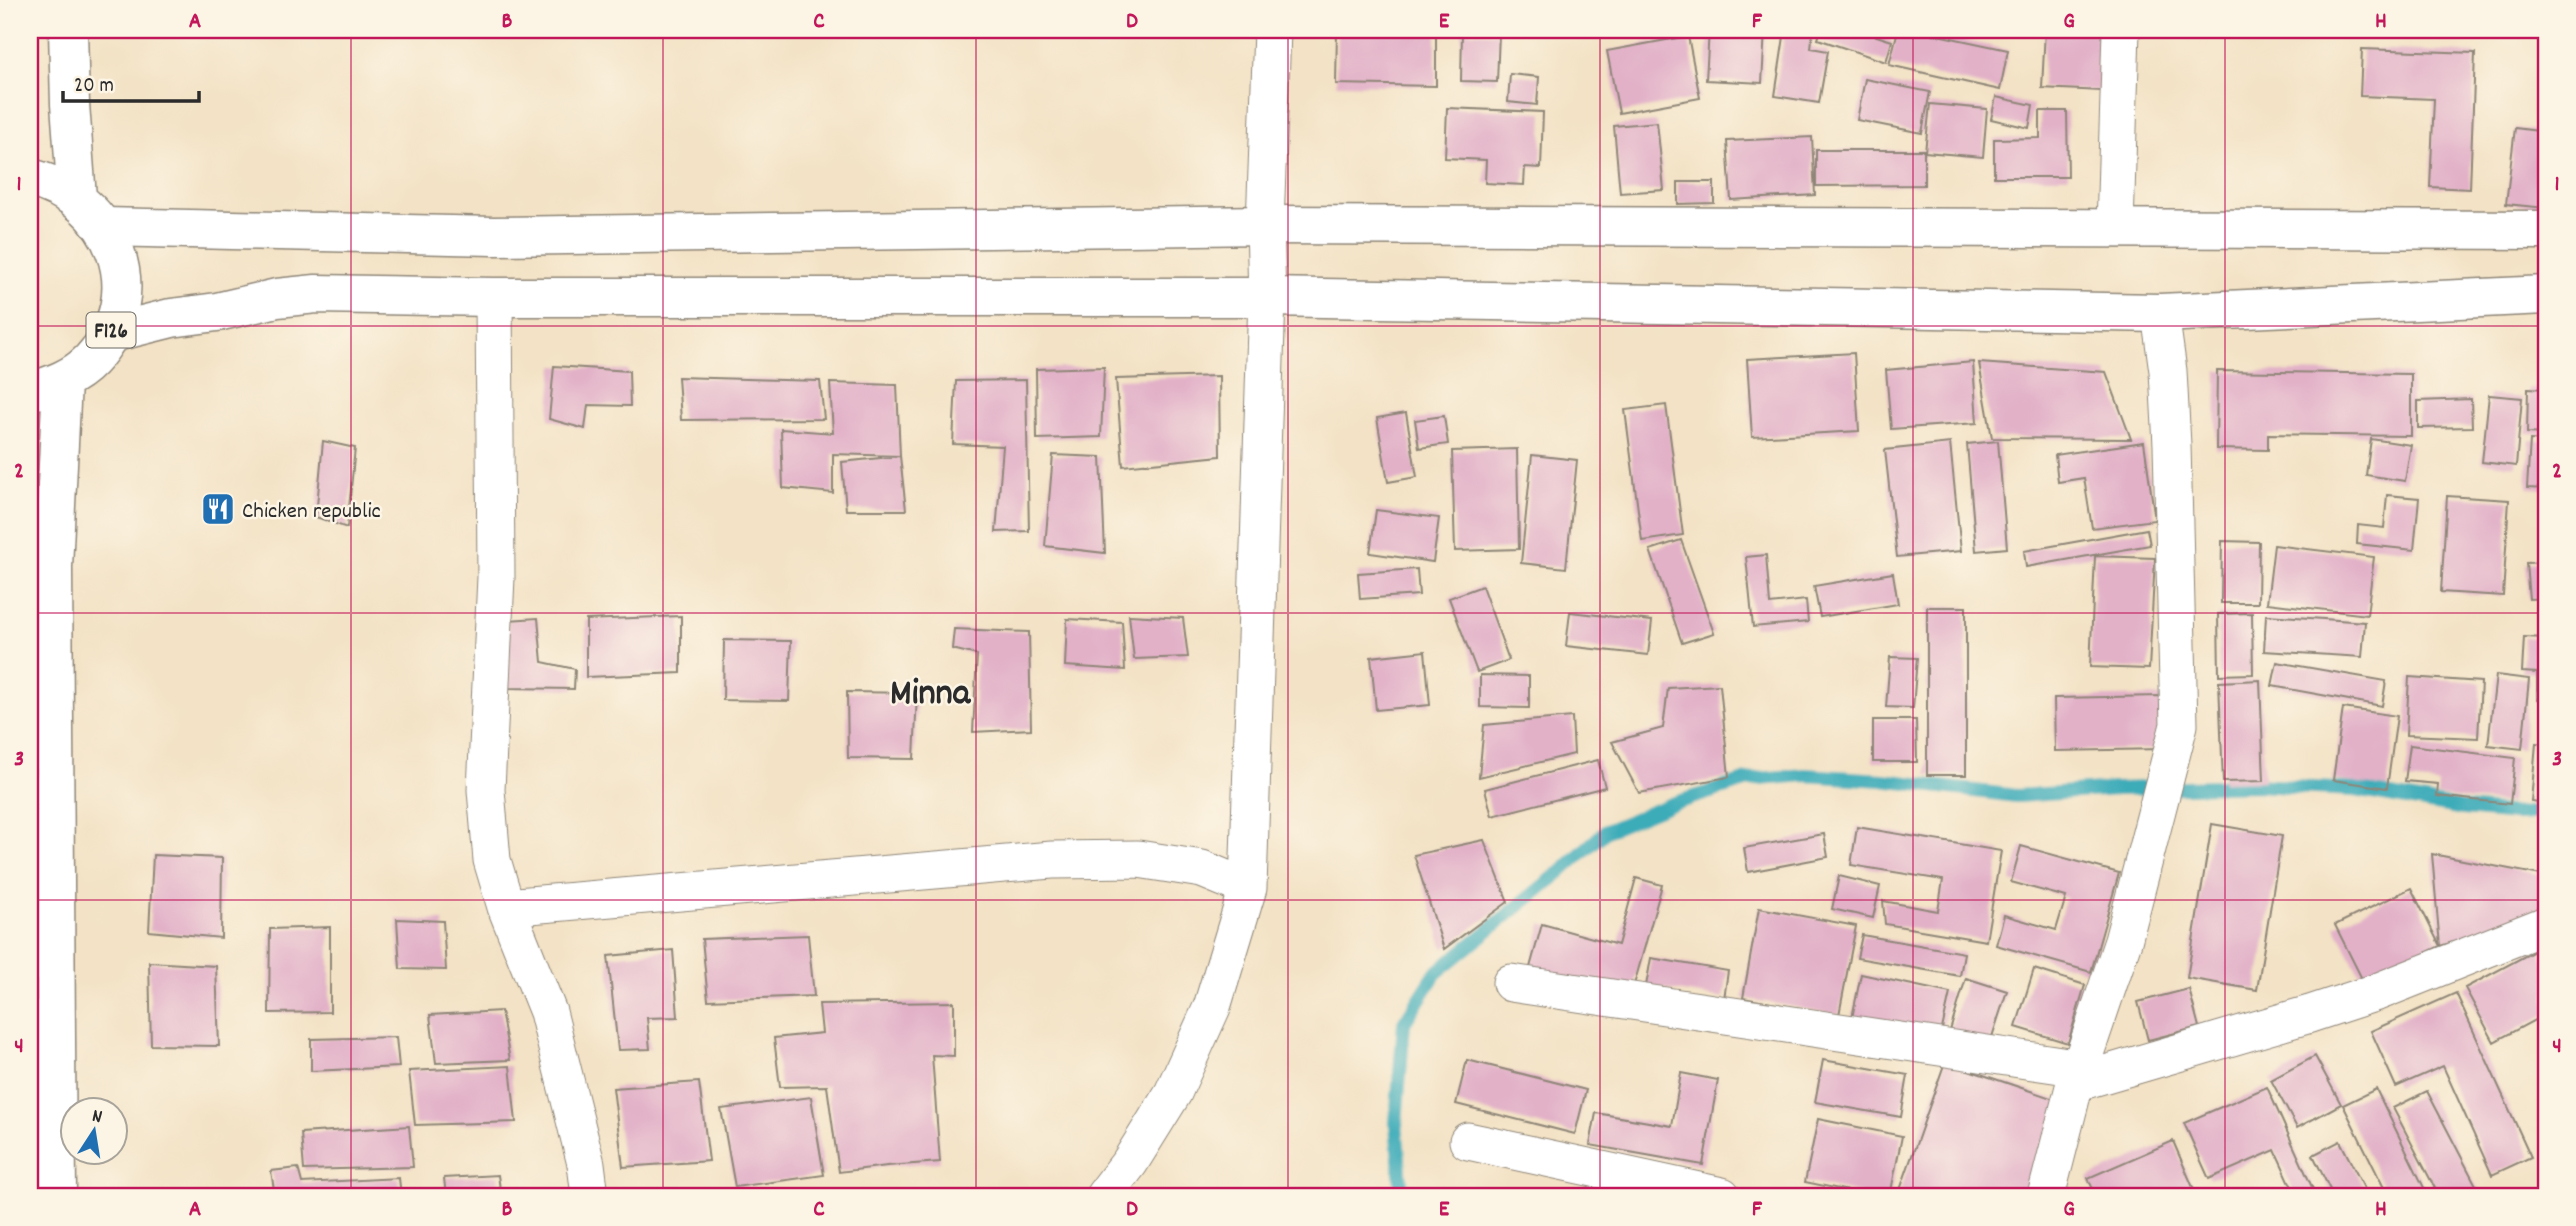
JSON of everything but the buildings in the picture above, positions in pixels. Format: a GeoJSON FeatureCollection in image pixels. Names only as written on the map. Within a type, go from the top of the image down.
{"type":"FeatureCollection","features":[{"type":"Feature","properties":{"kind":"street"},"geometry":{"type":"LineString","coordinates":[[68,30],[77,198]]}},
{"type":"Feature","properties":{"kind":"street"},"geometry":{"type":"LineString","coordinates":[[1104,1196],[1130,1162],[1173,1093],[1212,1007],[1248,888],[1267,296],[1265,225],[1272,30]]}},
{"type":"Feature","properties":{"kind":"street"},"geometry":{"type":"LineString","coordinates":[[2115,228],[2121,30]]}},
{"type":"Feature","properties":{"kind":"street","name":"F126"},"geometry":{"type":"LineString","coordinates":[[30,178],[51,183],[77,198],[105,227],[119,261],[120,298],[111,333],[90,361],[46,387],[53,567],[57,1196]]}},
{"type":"Feature","properties":{"kind":"street"},"geometry":{"type":"LineString","coordinates":[[105,227],[494,236],[1265,225],[2546,230]]}},
{"type":"Feature","properties":{"kind":"street"},"geometry":{"type":"LineString","coordinates":[[111,333],[171,318],[303,296],[1267,296],[2160,313],[2546,295]]}},
{"type":"Feature","properties":{"kind":"street"},"geometry":{"type":"LineString","coordinates":[[494,297],[496,577],[486,790],[492,860],[506,907],[548,1012],[586,1164],[590,1196]]}},
{"type":"Feature","properties":{"kind":"street"},"geometry":{"type":"LineString","coordinates":[[2046,1196],[2078,1075],[2123,941],[2179,725],[2172,445],[2168,371],[2160,313]]}},
{"type":"Feature","properties":{"kind":"street"},"geometry":{"type":"LineString","coordinates":[[506,907],[1052,860],[1138,859],[1202,869],[1248,888]]}},
{"type":"Feature","properties":{"kind":"street"},"geometry":{"type":"LineString","coordinates":[[1511,983],[2078,1075],[2310,1014],[2377,992],[2546,925]]}},
{"type":"Feature","properties":{"kind":"street"},"geometry":{"type":"LineString","coordinates":[[1468,1141],[1722,1196]]}},
{"type":"Feature","properties":{"kind":"waterway"},"geometry":{"type":"LineString","coordinates":[[1402,1196],[1396,1123],[1404,1023],[1436,973],[1558,874],[1606,831],[1669,805],[1748,780],[1805,775],[1882,780],[2017,796],[2116,789],[2254,785],[2356,790],[2464,809],[2517,814],[2546,812]]}},
{"type":"Feature","properties":{"kind":"place","name":"Chicken republic"},"geometry":{"type":"Point","coordinates":[218,509]}},
{"type":"Feature","properties":{"kind":"district","name":"Minna"},"geometry":{"type":"Point","coordinates":[930,690]}}]}
